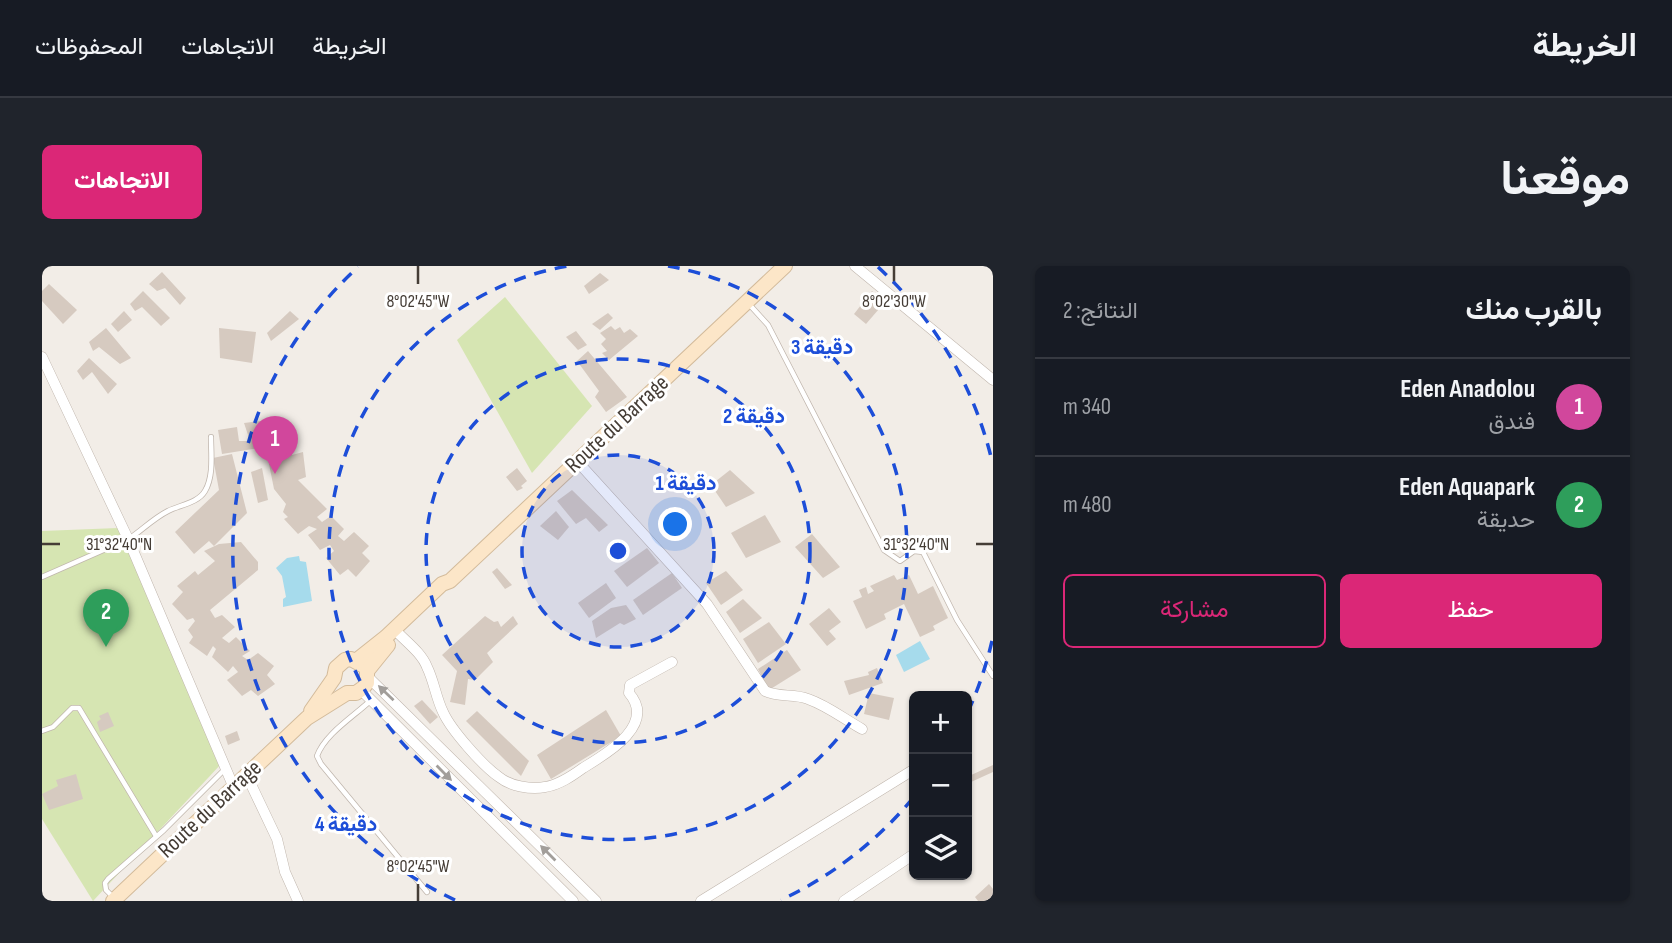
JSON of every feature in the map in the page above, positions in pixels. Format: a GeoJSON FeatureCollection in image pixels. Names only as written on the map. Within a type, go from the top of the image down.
{"type":"FeatureCollection","features":[{"type":"Feature","properties":{"kind":"main road","name":"Route du Barrage"},"geometry":{"type":"LineString","coordinates":[[360,678],[386,637],[785,266]]}},
{"type":"Feature","properties":{"kind":"main road","name":"Route du Barrage"},"geometry":{"type":"LineString","coordinates":[[114,900],[170,835],[234,788],[306,718],[360,678],[399,634],[442,594],[448,582]]}},
{"type":"Feature","properties":{"kind":"main road","name":"Route du Barrage"},"geometry":{"type":"LineString","coordinates":[[306,718],[334,678],[335,668],[339,663],[345,660],[360,678]]}},
{"type":"Feature","properties":{"kind":"main road"},"geometry":{"type":"LineString","coordinates":[[334,678],[338,688],[360,678]]}},
{"type":"Feature","properties":{"kind":"street"},"geometry":{"type":"LineString","coordinates":[[855,266],[993,380]]}},
{"type":"Feature","properties":{"kind":"street"},"geometry":{"type":"LineString","coordinates":[[42,359],[128,541],[234,788]]}},
{"type":"Feature","properties":{"kind":"street"},"geometry":{"type":"LineString","coordinates":[[577,461],[706,604],[765,691],[805,697],[862,729]]}},
{"type":"Feature","properties":{"kind":"street"},"geometry":{"type":"LineString","coordinates":[[399,634],[426,663],[443,714],[456,733],[499,778],[533,789],[565,780],[617,747],[634,723],[637,709],[629,693],[630,685],[672,662]]}},
{"type":"Feature","properties":{"kind":"street"},"geometry":{"type":"LineString","coordinates":[[360,678],[371,701],[573,901]]}},
{"type":"Feature","properties":{"kind":"street"},"geometry":{"type":"LineString","coordinates":[[360,678],[596,901]]}},
{"type":"Feature","properties":{"kind":"street"},"geometry":{"type":"LineString","coordinates":[[701,901],[909,772]]}},
{"type":"Feature","properties":{"kind":"street"},"geometry":{"type":"LineString","coordinates":[[247,776],[277,839],[285,872],[298,901]]}},
{"type":"Feature","properties":{"kind":"street"},"geometry":{"type":"LineString","coordinates":[[844,901],[909,857]]}},
{"type":"Feature","properties":{"kind":"lane"},"geometry":{"type":"LineString","coordinates":[[747,302],[768,325],[884,550],[900,561],[914,551],[923,552],[957,620],[993,676]]}},
{"type":"Feature","properties":{"kind":"lane"},"geometry":{"type":"LineString","coordinates":[[42,577],[128,541],[149,522],[202,495],[210,475],[211,437]]}},
{"type":"Feature","properties":{"kind":"lane"},"geometry":{"type":"LineString","coordinates":[[371,701],[329,738],[317,757],[427,892]]}},
{"type":"Feature","properties":{"kind":"lane"},"geometry":{"type":"LineString","coordinates":[[42,731],[53,727],[72,708],[79,708],[156,836]]}},
{"type":"Feature","properties":{"kind":"lane"},"geometry":{"type":"LineString","coordinates":[[114,900],[107,890],[108,879],[156,836],[170,835],[226,769]]}},
{"type":"Feature","properties":{"kind":"green space"},"geometry":{"type":"Polygon","coordinates":[[[505,297],[592,406],[532,473],[457,340],[505,297]]]}},
{"type":"Feature","properties":{"kind":"green space"},"geometry":{"type":"Polygon","coordinates":[[[118,528],[222,763],[93,901],[42,819],[42,531],[118,528]]]}},
{"type":"Feature","properties":{"kind":"water"},"geometry":{"type":"Polygon","coordinates":[[[299,556],[300,561],[306,562],[312,601],[283,607],[283,599],[286,597],[282,576],[276,568],[287,558],[299,556]]]}},
{"type":"Feature","properties":{"kind":"water"},"geometry":{"type":"Polygon","coordinates":[[[920,641],[930,659],[904,672],[896,655],[920,641]]]}},
{"type":"Feature","properties":{"kind":"building"},"geometry":{"type":"Polygon","coordinates":[[[162,272],[186,298],[180,305],[165,288],[157,291],[149,284],[162,272]]]}},
{"type":"Feature","properties":{"kind":"building"},"geometry":{"type":"Polygon","coordinates":[[[600,273],[609,280],[589,294],[584,286],[600,273]]]}},
{"type":"Feature","properties":{"kind":"building"},"geometry":{"type":"Polygon","coordinates":[[[49,284],[77,310],[63,324],[42,301],[42,291],[49,284]]]}},
{"type":"Feature","properties":{"kind":"building"},"geometry":{"type":"Polygon","coordinates":[[[143,291],[170,318],[161,326],[142,307],[135,311],[130,304],[143,291]]]}},
{"type":"Feature","properties":{"kind":"building"},"geometry":{"type":"Polygon","coordinates":[[[872,291],[885,302],[866,324],[854,314],[872,291]]]}},
{"type":"Feature","properties":{"kind":"building"},"geometry":{"type":"Polygon","coordinates":[[[124,311],[132,320],[118,332],[111,324],[124,311]]]}},
{"type":"Feature","properties":{"kind":"building"},"geometry":{"type":"Polygon","coordinates":[[[290,311],[299,319],[271,341],[267,333],[290,311]]]}},
{"type":"Feature","properties":{"kind":"building"},"geometry":{"type":"Polygon","coordinates":[[[608,313],[613,318],[600,330],[592,324],[608,313]]]}},
{"type":"Feature","properties":{"kind":"building"},"geometry":{"type":"Polygon","coordinates":[[[611,326],[615,330],[620,327],[624,333],[630,329],[638,336],[609,360],[602,353],[607,351],[601,344],[606,339],[600,333],[611,326]]]}},
{"type":"Feature","properties":{"kind":"building"},"geometry":{"type":"Polygon","coordinates":[[[106,328],[131,358],[120,364],[99,347],[93,351],[89,342],[106,328]]]}},
{"type":"Feature","properties":{"kind":"building"},"geometry":{"type":"Polygon","coordinates":[[[219,328],[256,332],[252,363],[220,358],[219,328]]]}},
{"type":"Feature","properties":{"kind":"building"},"geometry":{"type":"Polygon","coordinates":[[[576,331],[587,345],[578,350],[566,337],[576,331]]]}},
{"type":"Feature","properties":{"kind":"building"},"geometry":{"type":"Polygon","coordinates":[[[588,351],[627,397],[606,412],[595,397],[599,391],[577,361],[588,351]]]}},
{"type":"Feature","properties":{"kind":"building"},"geometry":{"type":"Polygon","coordinates":[[[89,358],[117,384],[108,394],[92,372],[83,380],[77,371],[89,358]]]}},
{"type":"Feature","properties":{"kind":"building"},"geometry":{"type":"Polygon","coordinates":[[[261,421],[263,427],[271,426],[272,446],[222,454],[218,430],[237,427],[239,441],[250,441],[244,423],[261,421]]]}},
{"type":"Feature","properties":{"kind":"building"},"geometry":{"type":"Polygon","coordinates":[[[284,443],[284,449],[292,447],[292,455],[303,452],[306,477],[298,480],[327,509],[317,517],[322,522],[331,516],[344,529],[338,536],[344,541],[354,532],[369,546],[362,553],[370,561],[356,577],[348,569],[340,575],[326,558],[334,551],[330,545],[320,550],[308,535],[317,529],[309,526],[298,534],[284,519],[288,517],[283,512],[286,504],[274,489],[269,464],[281,461],[279,449],[274,449],[274,445],[284,443]]]}},
{"type":"Feature","properties":{"kind":"building"},"geometry":{"type":"Polygon","coordinates":[[[232,454],[247,513],[214,546],[209,541],[194,554],[175,532],[219,490],[213,458],[232,454]]]}},
{"type":"Feature","properties":{"kind":"building"},"geometry":{"type":"Polygon","coordinates":[[[262,468],[268,500],[258,503],[251,472],[262,468]]]}},
{"type":"Feature","properties":{"kind":"building"},"geometry":{"type":"Polygon","coordinates":[[[517,468],[527,481],[521,486],[523,488],[517,491],[506,477],[517,468]]]}},
{"type":"Feature","properties":{"kind":"building"},"geometry":{"type":"Polygon","coordinates":[[[730,470],[755,493],[726,507],[711,485],[730,470]]]}},
{"type":"Feature","properties":{"kind":"building"},"geometry":{"type":"Polygon","coordinates":[[[572,490],[608,525],[599,532],[586,518],[576,524],[557,501],[572,490]]]}},
{"type":"Feature","properties":{"kind":"building"},"geometry":{"type":"Polygon","coordinates":[[[556,511],[569,527],[558,540],[540,526],[556,511]]]}},
{"type":"Feature","properties":{"kind":"building"},"geometry":{"type":"Polygon","coordinates":[[[765,515],[781,542],[746,558],[731,533],[765,515]]]}},
{"type":"Feature","properties":{"kind":"building"},"geometry":{"type":"Polygon","coordinates":[[[812,534],[840,567],[823,578],[795,547],[812,534]]]}},
{"type":"Feature","properties":{"kind":"building"},"geometry":{"type":"Polygon","coordinates":[[[241,542],[258,562],[258,570],[210,610],[215,618],[222,615],[235,627],[222,638],[229,643],[236,637],[250,651],[242,656],[248,660],[258,653],[274,666],[267,675],[275,684],[258,696],[251,690],[242,696],[227,680],[238,672],[233,666],[228,672],[212,657],[216,649],[213,646],[207,656],[189,643],[193,637],[188,630],[195,621],[193,618],[187,620],[172,604],[183,592],[177,586],[195,571],[198,575],[215,561],[204,551],[219,544],[241,542]]]}},
{"type":"Feature","properties":{"kind":"building"},"geometry":{"type":"Polygon","coordinates":[[[647,548],[659,563],[627,587],[614,571],[647,548]]]}},
{"type":"Feature","properties":{"kind":"building"},"geometry":{"type":"Polygon","coordinates":[[[497,568],[512,585],[505,589],[492,572],[497,568]]]}},
{"type":"Feature","properties":{"kind":"building"},"geometry":{"type":"Polygon","coordinates":[[[726,571],[743,590],[721,605],[706,583],[726,571]]]}},
{"type":"Feature","properties":{"kind":"building"},"geometry":{"type":"Polygon","coordinates":[[[672,573],[682,588],[643,615],[633,600],[672,573]]]}},
{"type":"Feature","properties":{"kind":"building"},"geometry":{"type":"Polygon","coordinates":[[[894,575],[897,580],[909,575],[918,594],[933,586],[948,618],[933,626],[935,630],[920,637],[904,604],[884,614],[886,619],[866,629],[853,601],[862,597],[859,590],[866,587],[868,594],[874,591],[870,586],[894,575]]]}},
{"type":"Feature","properties":{"kind":"building"},"geometry":{"type":"Polygon","coordinates":[[[606,583],[616,598],[589,618],[578,603],[606,583]]]}},
{"type":"Feature","properties":{"kind":"building"},"geometry":{"type":"Polygon","coordinates":[[[743,599],[762,618],[740,633],[726,612],[743,599]]]}},
{"type":"Feature","properties":{"kind":"building"},"geometry":{"type":"Polygon","coordinates":[[[626,605],[636,619],[624,625],[620,623],[596,638],[592,621],[611,608],[626,605]]]}},
{"type":"Feature","properties":{"kind":"building"},"geometry":{"type":"Polygon","coordinates":[[[829,608],[841,622],[829,631],[836,639],[827,646],[809,624],[829,608]]]}},
{"type":"Feature","properties":{"kind":"building"},"geometry":{"type":"Polygon","coordinates":[[[485,616],[494,622],[498,621],[501,627],[513,616],[518,624],[487,653],[493,662],[475,680],[468,679],[465,705],[450,702],[457,671],[442,655],[485,616]]]}},
{"type":"Feature","properties":{"kind":"building"},"geometry":{"type":"Polygon","coordinates":[[[769,622],[786,644],[758,663],[743,639],[769,622]]]}},
{"type":"Feature","properties":{"kind":"building"},"geometry":{"type":"Polygon","coordinates":[[[787,650],[801,670],[769,690],[758,669],[787,650]]]}},
{"type":"Feature","properties":{"kind":"building"},"geometry":{"type":"Polygon","coordinates":[[[877,668],[883,683],[849,695],[844,681],[869,675],[868,672],[877,668]]]}},
{"type":"Feature","properties":{"kind":"building"},"geometry":{"type":"Polygon","coordinates":[[[869,693],[894,698],[889,720],[864,714],[869,693]]]}},
{"type":"Feature","properties":{"kind":"building"},"geometry":{"type":"Polygon","coordinates":[[[422,700],[438,717],[430,724],[414,706],[422,700]]]}},
{"type":"Feature","properties":{"kind":"building"},"geometry":{"type":"Polygon","coordinates":[[[606,710],[621,736],[551,779],[537,755],[606,710]]]}},
{"type":"Feature","properties":{"kind":"building"},"geometry":{"type":"Polygon","coordinates":[[[477,711],[529,761],[521,776],[466,721],[477,711]]]}},
{"type":"Feature","properties":{"kind":"building"},"geometry":{"type":"Polygon","coordinates":[[[108,712],[114,726],[100,732],[97,722],[101,719],[99,716],[108,712]]]}},
{"type":"Feature","properties":{"kind":"building"},"geometry":{"type":"Polygon","coordinates":[[[237,731],[240,740],[228,745],[225,736],[237,731]]]}},
{"type":"Feature","properties":{"kind":"building"},"geometry":{"type":"Polygon","coordinates":[[[993,765],[993,772],[972,782],[972,775],[993,765]]]}},
{"type":"Feature","properties":{"kind":"building"},"geometry":{"type":"Polygon","coordinates":[[[76,774],[83,799],[49,810],[42,794],[58,786],[56,780],[76,774]]]}},
{"type":"Feature","properties":{"kind":"building"},"geometry":{"type":"Polygon","coordinates":[[[989,884],[993,889],[993,901],[978,901],[975,897],[989,884]]]}},
{"type":"Feature","properties":{"kind":"place","name":"Eden Anadolou"},"geometry":{"type":"Point","coordinates":[275,474]}},
{"type":"Feature","properties":{"kind":"place","name":"Eden Aquapark"},"geometry":{"type":"Point","coordinates":[106,647]}}]}
